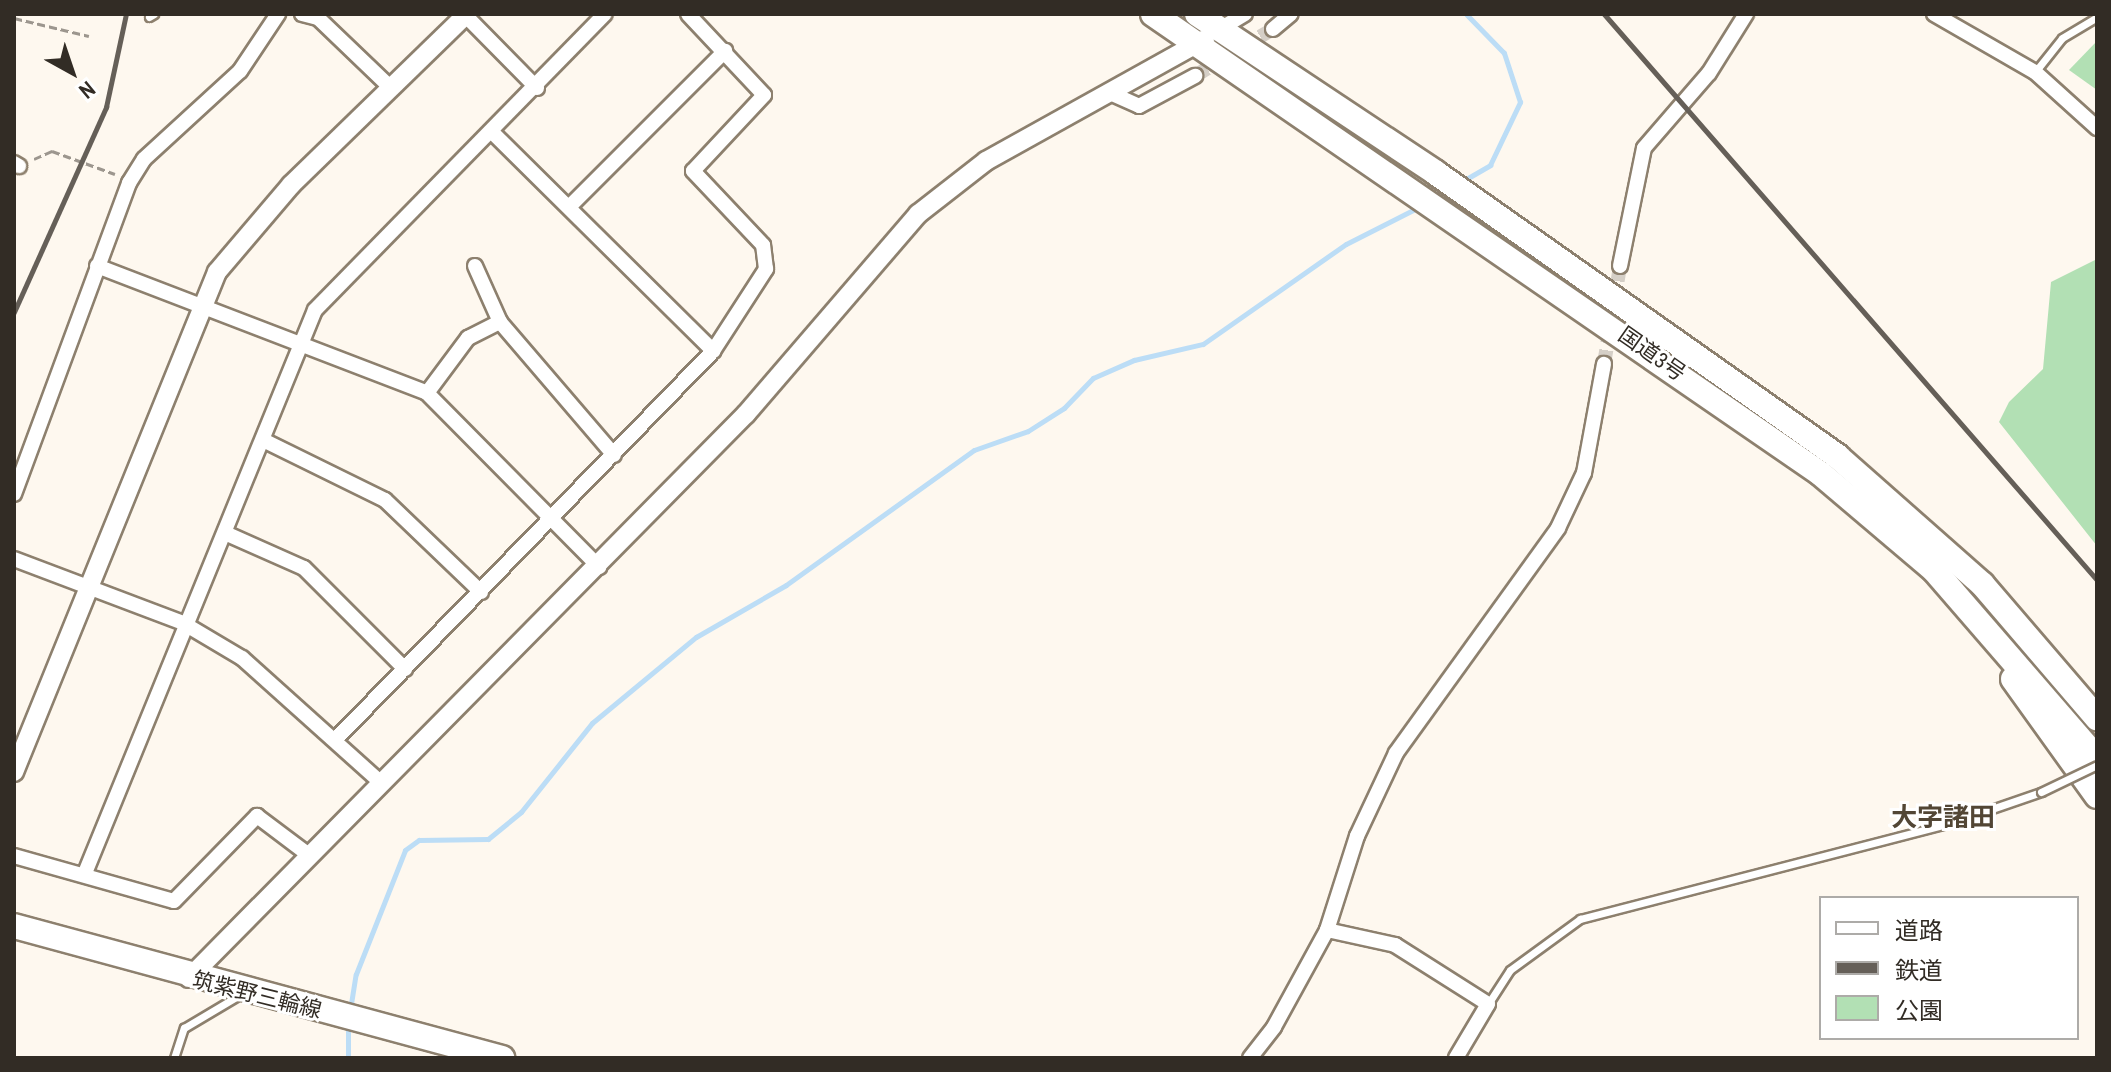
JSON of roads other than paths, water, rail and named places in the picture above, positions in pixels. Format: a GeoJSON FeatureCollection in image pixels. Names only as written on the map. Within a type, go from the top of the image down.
{"type":"FeatureCollection","features":[{"type":"Feature","properties":{"kind":"main road","name":"国道3号"},"geometry":{"type":"LineString","coordinates":[[1153,14],[1830,465],[1934,570],[2097,758]]}},
{"type":"Feature","properties":{"kind":"main road","name":"国道3号"},"geometry":{"type":"LineString","coordinates":[[1197,14],[1475,200],[1830,465],[1982,584],[2097,718]]}},
{"type":"Feature","properties":{"kind":"main road"},"geometry":{"type":"LineString","coordinates":[[2007,610],[2097,693]]}},
{"type":"Feature","properties":{"kind":"main road"},"geometry":{"type":"LineString","coordinates":[[1980,622],[1990,648],[2097,796]]}},
{"type":"Feature","properties":{"kind":"main road","name":"筑紫野三輪線"},"geometry":{"type":"LineString","coordinates":[[14,926],[189,978],[502,1058]]}},
{"type":"Feature","properties":{"kind":"street"},"geometry":{"type":"LineString","coordinates":[[14,494],[129,183],[144,159],[240,71],[278,14]]}},
{"type":"Feature","properties":{"kind":"street"},"geometry":{"type":"LineString","coordinates":[[302,14],[318,18],[391,88]]}},
{"type":"Feature","properties":{"kind":"street"},"geometry":{"type":"LineString","coordinates":[[14,772],[203,302],[240,239],[465,14],[537,88]]}},
{"type":"Feature","properties":{"kind":"street"},"geometry":{"type":"LineString","coordinates":[[85,873],[183,623],[225,533],[315,310],[360,258],[493,133],[605,14]]}},
{"type":"Feature","properties":{"kind":"street"},"geometry":{"type":"LineString","coordinates":[[336,739],[713,351],[766,269],[763,245],[693,171],[764,95],[688,14]]}},
{"type":"Feature","properties":{"kind":"street"},"geometry":{"type":"LineString","coordinates":[[189,978],[380,782],[599,567],[746,414],[918,214],[986,161],[1197,45],[1245,14]]}},
{"type":"Feature","properties":{"kind":"street"},"geometry":{"type":"LineString","coordinates":[[1273,29],[1291,14]]}},
{"type":"Feature","properties":{"kind":"street"},"geometry":{"type":"LineString","coordinates":[[1620,266],[1644,148],[1709,73],[1746,14]]}},
{"type":"Feature","properties":{"kind":"street"},"geometry":{"type":"LineString","coordinates":[[1934,14],[2035,72],[2097,128]]}},
{"type":"Feature","properties":{"kind":"street"},"geometry":{"type":"LineString","coordinates":[[569,207],[725,51]]}},
{"type":"Feature","properties":{"kind":"street"},"geometry":{"type":"LineString","coordinates":[[1108,92],[1139,106],[1195,76]]}},
{"type":"Feature","properties":{"kind":"street"},"geometry":{"type":"LineString","coordinates":[[493,133],[713,351]]}},
{"type":"Feature","properties":{"kind":"street"},"geometry":{"type":"LineString","coordinates":[[97,266],[203,302],[299,344],[427,393],[554,516],[599,567]]}},
{"type":"Feature","properties":{"kind":"street"},"geometry":{"type":"LineString","coordinates":[[475,266],[500,322],[614,455]]}},
{"type":"Feature","properties":{"kind":"street"},"geometry":{"type":"LineString","coordinates":[[427,393],[468,338],[500,322]]}},
{"type":"Feature","properties":{"kind":"street"},"geometry":{"type":"LineString","coordinates":[[1250,1058],[1327,930],[1357,836],[1396,753],[1558,528],[1584,473],[1604,364]]}},
{"type":"Feature","properties":{"kind":"street"},"geometry":{"type":"LineString","coordinates":[[263,440],[385,500],[481,592]]}},
{"type":"Feature","properties":{"kind":"street"},"geometry":{"type":"LineString","coordinates":[[225,533],[304,568],[405,669]]}},
{"type":"Feature","properties":{"kind":"street"},"geometry":{"type":"LineString","coordinates":[[14,559],[86,592],[183,623],[242,658],[336,739],[380,782]]}},
{"type":"Feature","properties":{"kind":"street"},"geometry":{"type":"LineString","coordinates":[[14,856],[85,873],[174,901],[257,816],[309,855]]}},
{"type":"Feature","properties":{"kind":"street"},"geometry":{"type":"LineString","coordinates":[[1327,930],[1395,945],[1488,1004],[1456,1058]]}},
{"type":"Feature","properties":{"kind":"lane"},"geometry":{"type":"LineString","coordinates":[[2035,72],[2062,38],[2097,17]]}},
{"type":"Feature","properties":{"kind":"lane"},"geometry":{"type":"LineString","coordinates":[[1488,1004],[1510,970],[1580,919],[1954,822],[2041,792],[2097,765]]}},
{"type":"Feature","properties":{"kind":"lane"},"geometry":{"type":"LineString","coordinates":[[174,1058],[184,1028],[246,991]]}},
{"type":"Feature","properties":{"kind":"waterway"},"geometry":{"type":"LineString","coordinates":[[1461,182],[1490,165],[1520,102],[1504,53],[1466,14]]}},
{"type":"Feature","properties":{"kind":"waterway"},"geometry":{"type":"LineString","coordinates":[[350,1010],[356,974],[405,850],[419,840],[488,839],[521,812],[592,723],[696,637],[786,585],[974,450],[1028,431],[1064,408],[1093,378],[1134,360],[1203,344],[1346,244],[1421,206]]}},
{"type":"Feature","properties":{"kind":"waterway"},"geometry":{"type":"LineString","coordinates":[[348,1024],[348,1058]]}},
{"type":"Feature","properties":{"kind":"tunnel"},"geometry":{"type":"LineString","coordinates":[[1242,47],[1273,29]]}},
{"type":"Feature","properties":{"kind":"tunnel"},"geometry":{"type":"LineString","coordinates":[[1195,76],[1224,58]]}},
{"type":"Feature","properties":{"kind":"tunnel"},"geometry":{"type":"LineString","coordinates":[[1604,364],[1620,266]]}},
{"type":"Feature","properties":{"kind":"railway"},"geometry":{"type":"LineString","coordinates":[[14,312],[106,107],[126,14]]}},
{"type":"Feature","properties":{"kind":"railway"},"geometry":{"type":"LineString","coordinates":[[1604,14],[2097,580]]}},
{"type":"Feature","properties":{"kind":"district","name":"大字諸田"},"geometry":{"type":"Point","coordinates":[1943,817]}}]}
